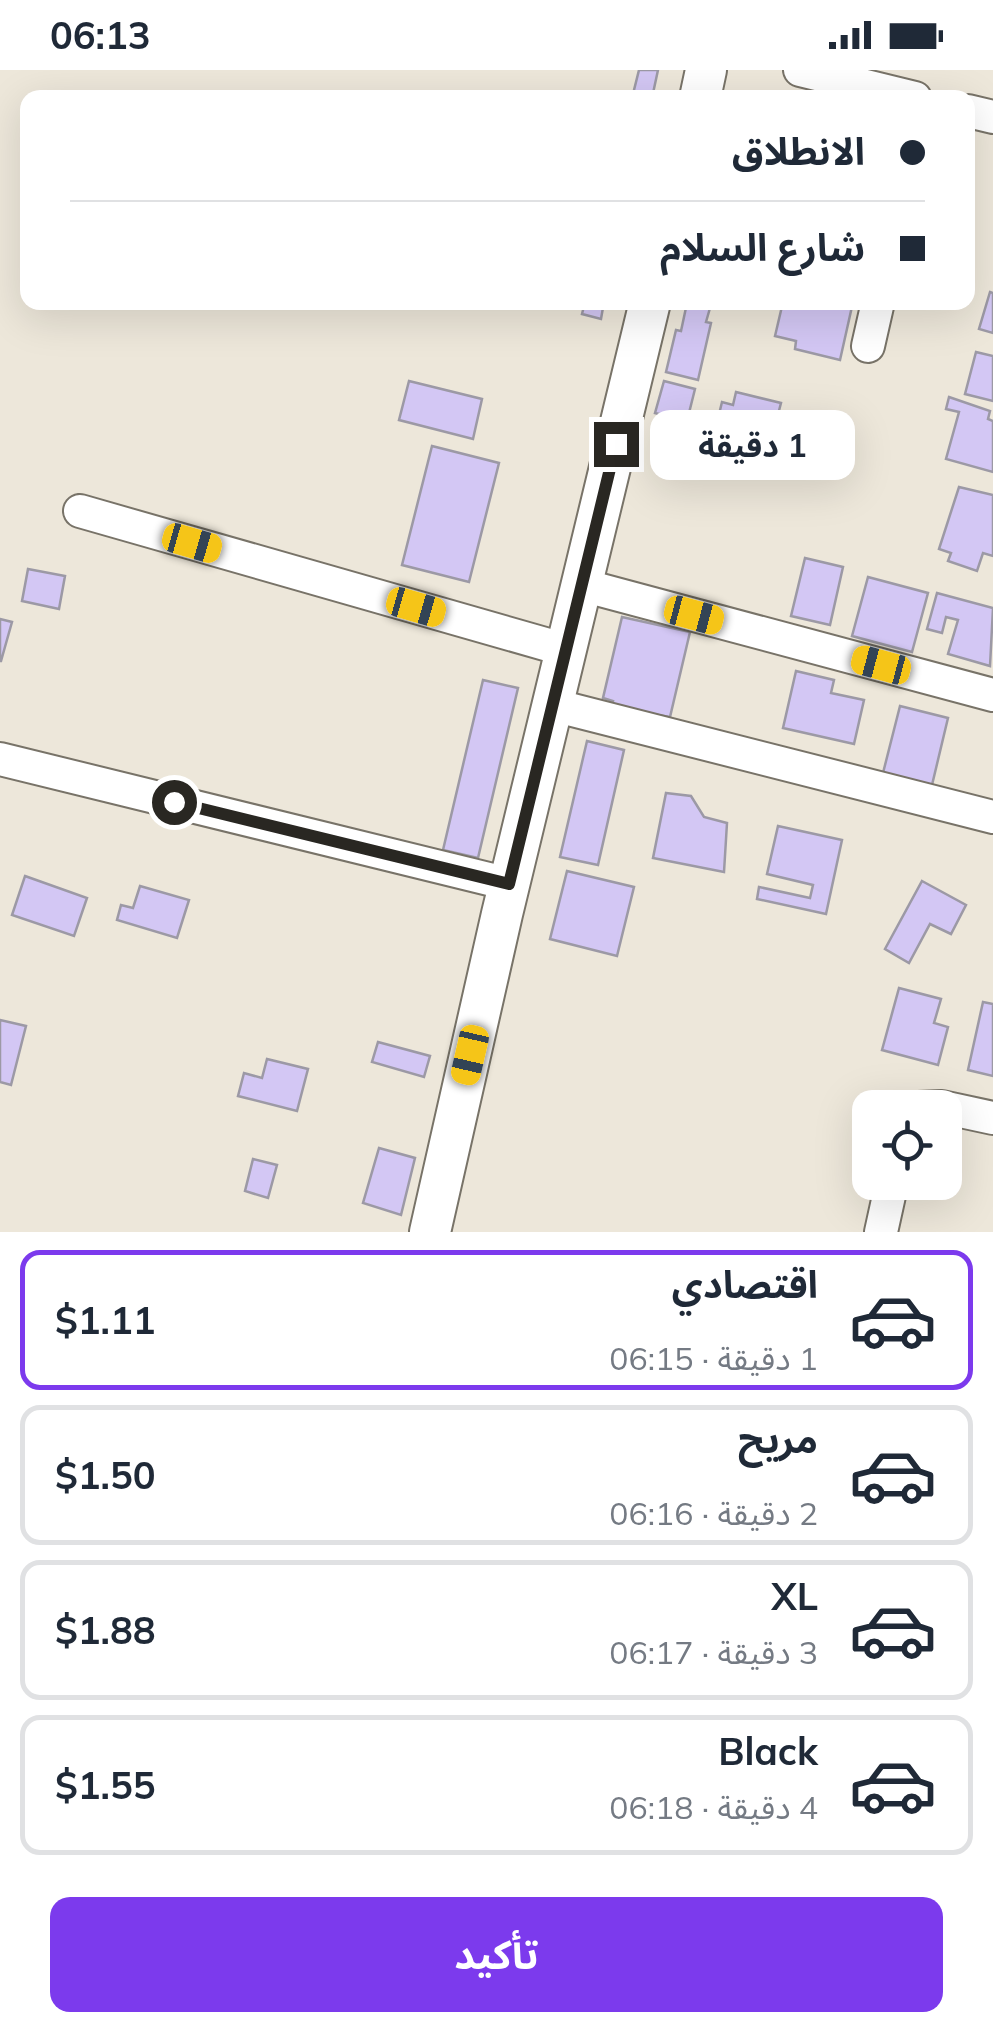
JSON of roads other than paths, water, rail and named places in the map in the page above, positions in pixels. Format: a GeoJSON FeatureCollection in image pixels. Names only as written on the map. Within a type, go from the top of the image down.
{"type":"FeatureCollection","features":[{"type":"Feature","properties":{"kind":"main road"},"geometry":{"type":"LineString","coordinates":[[430,1232],[509,884],[648,310]]}},
{"type":"Feature","properties":{"kind":"street"},"geometry":{"type":"LineString","coordinates":[[800,70],[882,90]]}},
{"type":"Feature","properties":{"kind":"street"},"geometry":{"type":"LineString","coordinates":[[868,346],[876,310]]}},
{"type":"Feature","properties":{"kind":"street"},"geometry":{"type":"LineString","coordinates":[[80,511],[566,650]]}},
{"type":"Feature","properties":{"kind":"street"},"geometry":{"type":"LineString","coordinates":[[582,585],[993,695]]}},
{"type":"Feature","properties":{"kind":"street"},"geometry":{"type":"LineString","coordinates":[[553,706],[993,817]]}},
{"type":"Feature","properties":{"kind":"street"},"geometry":{"type":"LineString","coordinates":[[0,759],[509,884]]}},
{"type":"Feature","properties":{"kind":"street"},"geometry":{"type":"LineString","coordinates":[[962,1111],[993,1118]]}},
{"type":"Feature","properties":{"kind":"street"},"geometry":{"type":"LineString","coordinates":[[881,1232],[888,1200]]}}]}
